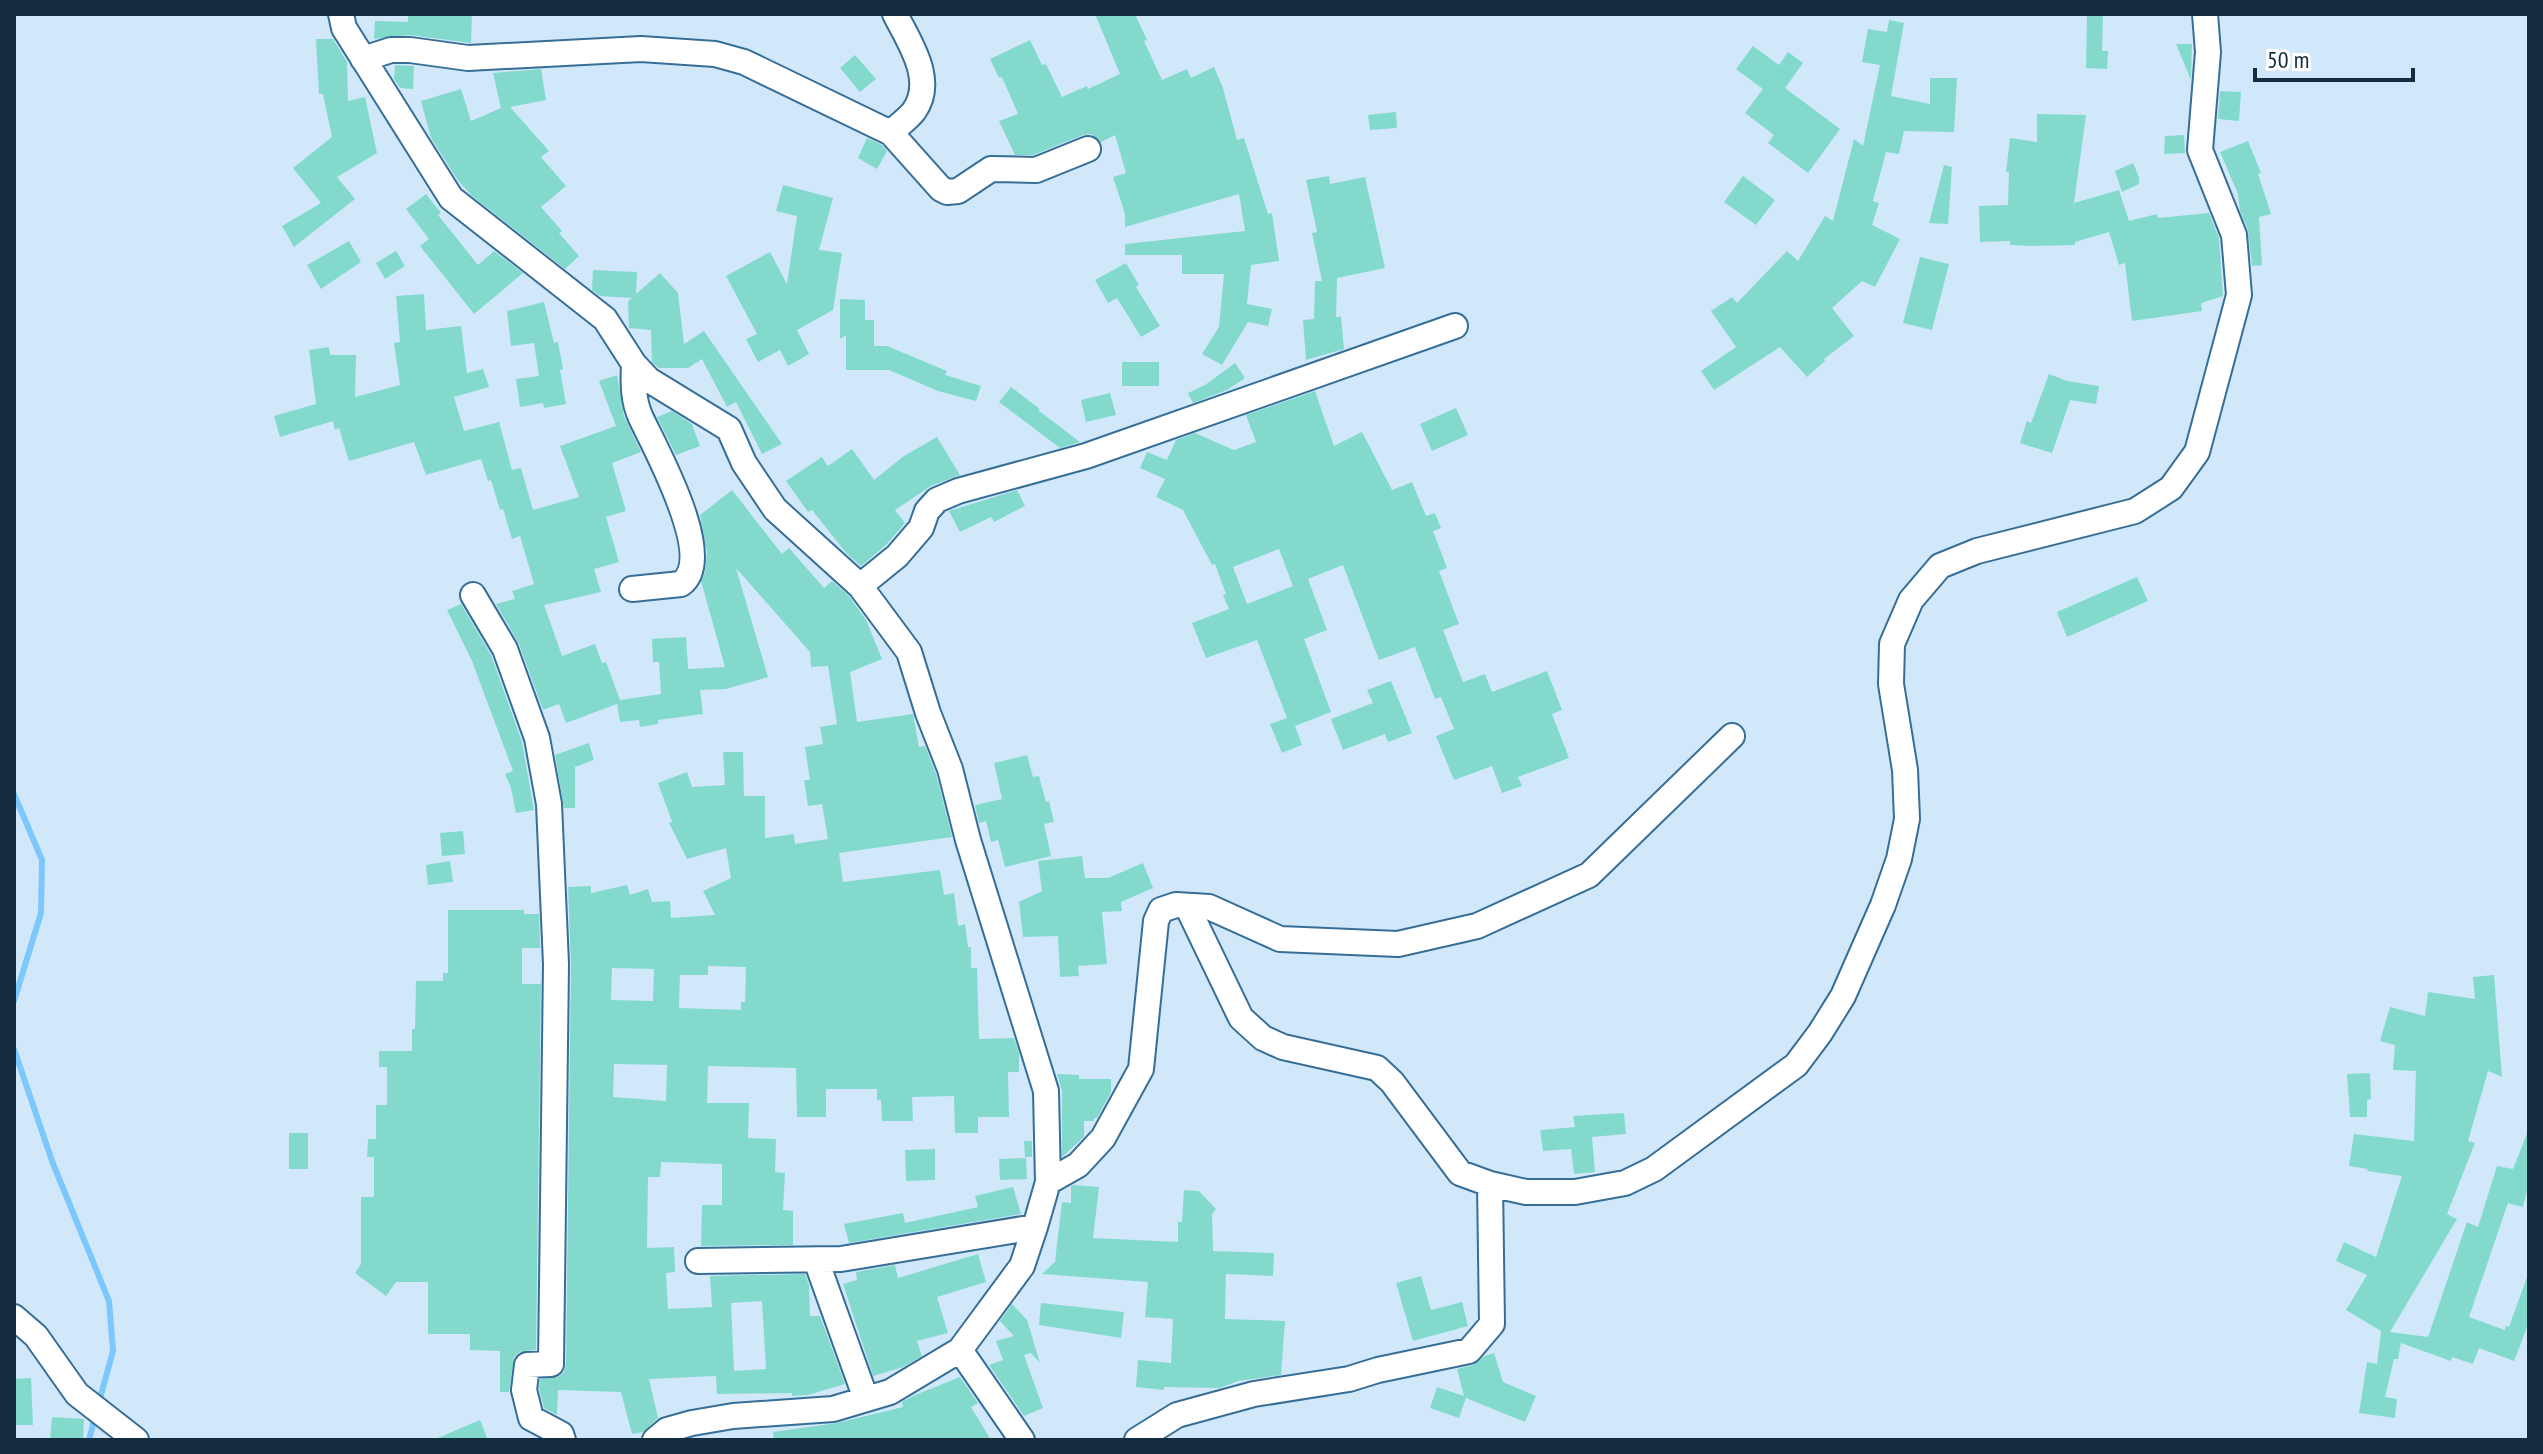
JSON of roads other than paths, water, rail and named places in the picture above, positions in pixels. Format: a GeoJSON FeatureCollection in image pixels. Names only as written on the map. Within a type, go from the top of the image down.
{"type":"FeatureCollection","features":[{"type":"Feature","properties":{"kind":"street"},"geometry":{"type":"LineString","coordinates":[[341,14],[344,28],[451,198],[605,319],[634,364],[649,380],[729,429],[744,463],[775,509],[860,586],[909,652],[950,769],[968,840],[1046,1091],[1048,1182],[1035,1227],[1022,1266],[960,1350],[890,1392],[833,1409],[733,1416],[692,1423],[667,1430],[655,1440]]}},
{"type":"Feature","properties":{"kind":"street"},"geometry":{"type":"LineString","coordinates":[[891,133],[915,109],[920,99],[922,73],[895,14]]}},
{"type":"Feature","properties":{"kind":"street"},"geometry":{"type":"LineString","coordinates":[[1187,906],[1241,1018],[1263,1038],[1283,1047],[1377,1068],[1392,1082],[1460,1173],[1490,1184],[1526,1192],[1575,1192],[1625,1183],[1654,1169],[1796,1065],[1843,996],[1883,905],[1899,859],[1907,819],[1905,770],[1891,684],[1892,644],[1911,600],[1940,566],[1977,551],[2135,511],[2171,488],[2197,452],[2239,295],[2234,235],[2200,150],[2208,52],[2205,14]]}},
{"type":"Feature","properties":{"kind":"street"},"geometry":{"type":"LineString","coordinates":[[363,59],[391,50],[468,58],[641,49],[715,54],[744,62],[891,133],[947,192],[963,189],[991,169],[1036,170],[1088,149]]}},
{"type":"Feature","properties":{"kind":"street"},"geometry":{"type":"LineString","coordinates":[[860,586],[897,556],[921,528],[927,511],[937,500],[958,491],[1086,456],[1455,326]]}},
{"type":"Feature","properties":{"kind":"street"},"geometry":{"type":"LineString","coordinates":[[632,589],[681,584],[688,579],[690,572],[691,549],[683,510],[635,401],[634,364]]}},
{"type":"Feature","properties":{"kind":"street"},"geometry":{"type":"LineString","coordinates":[[473,595],[505,649],[537,738],[549,804],[556,964],[551,1364],[527,1365],[524,1390],[531,1418],[561,1434],[563,1440]]}},
{"type":"Feature","properties":{"kind":"street"},"geometry":{"type":"LineString","coordinates":[[1048,1182],[1078,1165],[1103,1138],[1141,1069],[1156,921],[1161,910],[1176,905],[1209,907],[1280,939],[1398,944],[1477,926],[1589,875],[1732,736]]}},
{"type":"Feature","properties":{"kind":"street"},"geometry":{"type":"LineString","coordinates":[[1137,1440],[1177,1415],[1254,1394],[1349,1379],[1469,1351],[1492,1324],[1490,1184]]}},
{"type":"Feature","properties":{"kind":"street"},"geometry":{"type":"LineString","coordinates":[[698,1261],[816,1260],[884,1254],[931,1243],[1035,1227]]}},
{"type":"Feature","properties":{"kind":"street"},"geometry":{"type":"LineString","coordinates":[[816,1260],[866,1399]]}},
{"type":"Feature","properties":{"kind":"street"},"geometry":{"type":"LineString","coordinates":[[14,1317],[36,1336],[77,1394],[136,1440]]}},
{"type":"Feature","properties":{"kind":"street"},"geometry":{"type":"LineString","coordinates":[[960,1350],[1022,1440]]}},
{"type":"Feature","properties":{"kind":"waterway"},"geometry":{"type":"LineString","coordinates":[[14,794],[42,860],[41,913],[14,1001]]}},
{"type":"Feature","properties":{"kind":"waterway"},"geometry":{"type":"LineString","coordinates":[[14,1049],[52,1161],[109,1301],[113,1351],[99,1402]]}},
{"type":"Feature","properties":{"kind":"waterway"},"geometry":{"type":"LineString","coordinates":[[89,1440],[95,1417]]}}]}
